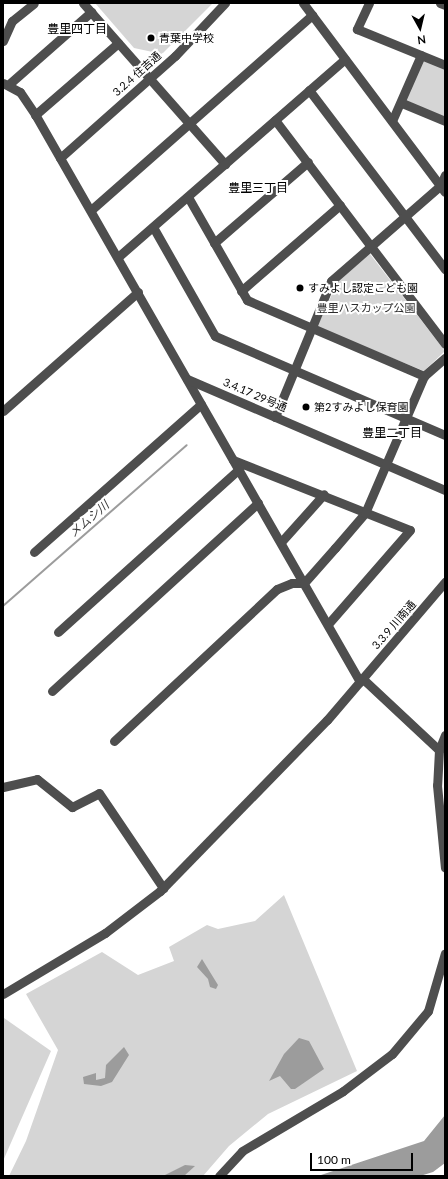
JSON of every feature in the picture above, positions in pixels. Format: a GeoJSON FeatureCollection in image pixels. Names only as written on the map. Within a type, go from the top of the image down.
{"type":"FeatureCollection","features":[{"type":"Feature","properties":{"kind":"street"},"geometry":{"type":"LineString","coordinates":[[3,41],[12,21],[34,3]]}},
{"type":"Feature","properties":{"kind":"street"},"geometry":{"type":"LineString","coordinates":[[83,3],[225,164]]}},
{"type":"Feature","properties":{"kind":"street","name":"3.2.4 住吉通"},"geometry":{"type":"LineString","coordinates":[[60,158],[149,79],[225,3]]}},
{"type":"Feature","properties":{"kind":"street"},"geometry":{"type":"LineString","coordinates":[[303,3],[443,189]]}},
{"type":"Feature","properties":{"kind":"street"},"geometry":{"type":"LineString","coordinates":[[369,3],[357,29],[445,65]]}},
{"type":"Feature","properties":{"kind":"street"},"geometry":{"type":"LineString","coordinates":[[440,3],[445,5]]}},
{"type":"Feature","properties":{"kind":"street"},"geometry":{"type":"LineString","coordinates":[[90,12],[5,84],[20,92],[35,115],[118,257],[280,542],[362,680],[439,750]]}},
{"type":"Feature","properties":{"kind":"street"},"geometry":{"type":"LineString","coordinates":[[91,210],[312,15]]}},
{"type":"Feature","properties":{"kind":"street"},"geometry":{"type":"LineString","coordinates":[[35,115],[118,43]]}},
{"type":"Feature","properties":{"kind":"street"},"geometry":{"type":"LineString","coordinates":[[392,121],[402,103],[421,55]]}},
{"type":"Feature","properties":{"kind":"street"},"geometry":{"type":"LineString","coordinates":[[118,257],[345,59]]}},
{"type":"Feature","properties":{"kind":"street"},"geometry":{"type":"LineString","coordinates":[[309,90],[445,269]]}},
{"type":"Feature","properties":{"kind":"street"},"geometry":{"type":"LineString","coordinates":[[402,103],[445,121]]}},
{"type":"Feature","properties":{"kind":"street"},"geometry":{"type":"LineString","coordinates":[[275,120],[445,344]]}},
{"type":"Feature","properties":{"kind":"street"},"geometry":{"type":"LineString","coordinates":[[214,243],[308,162]]}},
{"type":"Feature","properties":{"kind":"street"},"geometry":{"type":"LineString","coordinates":[[275,417],[331,281],[405,216],[443,189],[445,175]]}},
{"type":"Feature","properties":{"kind":"street"},"geometry":{"type":"LineString","coordinates":[[188,196],[246,300],[424,376]]}},
{"type":"Feature","properties":{"kind":"street"},"geometry":{"type":"LineString","coordinates":[[241,291],[340,205]]}},
{"type":"Feature","properties":{"kind":"street"},"geometry":{"type":"LineString","coordinates":[[153,227],[215,336],[407,417],[445,435]]}},
{"type":"Feature","properties":{"kind":"street"},"geometry":{"type":"LineString","coordinates":[[3,411],[138,292]]}},
{"type":"Feature","properties":{"kind":"street"},"geometry":{"type":"LineString","coordinates":[[114,741],[277,590],[292,583],[304,583],[366,511],[424,376],[445,358]]}},
{"type":"Feature","properties":{"kind":"street","name":"3.4.17 29号通"},"geometry":{"type":"LineString","coordinates":[[187,379],[445,490]]}},
{"type":"Feature","properties":{"kind":"street"},"geometry":{"type":"LineString","coordinates":[[34,552],[201,404]]}},
{"type":"Feature","properties":{"kind":"street"},"geometry":{"type":"LineString","coordinates":[[233,460],[324,494],[410,530],[328,624]]}},
{"type":"Feature","properties":{"kind":"street"},"geometry":{"type":"LineString","coordinates":[[58,632],[239,469]]}},
{"type":"Feature","properties":{"kind":"street"},"geometry":{"type":"LineString","coordinates":[[280,542],[324,494]]}},
{"type":"Feature","properties":{"kind":"street"},"geometry":{"type":"LineString","coordinates":[[52,691],[258,503]]}},
{"type":"Feature","properties":{"kind":"street","name":"3.3.9 川南通"},"geometry":{"type":"LineString","coordinates":[[3,994],[106,933],[163,888],[362,680],[445,582]]}},
{"type":"Feature","properties":{"kind":"street"},"geometry":{"type":"LineString","coordinates":[[445,735],[439,750],[437,785],[445,868]]}},
{"type":"Feature","properties":{"kind":"street"},"geometry":{"type":"LineString","coordinates":[[3,787],[37,779],[72,807],[99,793],[163,888]]}},
{"type":"Feature","properties":{"kind":"street"},"geometry":{"type":"LineString","coordinates":[[220,1176],[242,1151],[343,1091],[392,1054],[428,1011],[445,953]]}},
{"type":"Feature","properties":{"kind":"green space","name":"青葉中学校"},"geometry":{"type":"Polygon","coordinates":[[[95,3],[213,3],[162,54],[134,48],[95,3]]]}},
{"type":"Feature","properties":{"kind":"green space"},"geometry":{"type":"Polygon","coordinates":[[[423,60],[445,69],[445,118],[405,102],[423,60]]]}},
{"type":"Feature","properties":{"kind":"green space","name":"豊里ハスカップ公園"},"geometry":{"type":"Polygon","coordinates":[[[370,254],[445,351],[424,371],[317,327],[338,281],[370,254]]]}},
{"type":"Feature","properties":{"kind":"green space"},"geometry":{"type":"Polygon","coordinates":[[[284,895],[357,1071],[268,1114],[229,1146],[203,1176],[9,1176],[26,1141],[58,1050],[26,994],[102,952],[138,975],[174,961],[169,947],[207,925],[218,929],[255,921],[284,895]]]}},
{"type":"Feature","properties":{"kind":"green space"},"geometry":{"type":"Polygon","coordinates":[[[4,1018],[51,1051],[3,1161],[3,1019],[4,1018]]]}},
{"type":"Feature","properties":{"kind":"shaded area"},"geometry":{"type":"Polygon","coordinates":[[[202,959],[218,985],[216,989],[210,987],[208,979],[197,967],[202,959]]]}},
{"type":"Feature","properties":{"kind":"shaded area"},"geometry":{"type":"Polygon","coordinates":[[[299,1038],[309,1041],[324,1069],[295,1089],[291,1089],[280,1076],[269,1081],[284,1054],[299,1038]]]}},
{"type":"Feature","properties":{"kind":"shaded area"},"geometry":{"type":"Polygon","coordinates":[[[124,1047],[129,1055],[112,1082],[101,1086],[84,1084],[83,1077],[96,1073],[96,1080],[105,1078],[106,1065],[124,1047]]]}},
{"type":"Feature","properties":{"kind":"shaded area"},"geometry":{"type":"Polygon","coordinates":[[[445,1115],[445,1163],[433,1172],[420,1176],[318,1176],[424,1141],[445,1115]]]}},
{"type":"Feature","properties":{"kind":"shaded area"},"geometry":{"type":"Polygon","coordinates":[[[185,1165],[195,1166],[184,1176],[163,1176],[185,1165]]]}},
{"type":"Feature","properties":{"kind":"waterway","name":"メムシ川"},"geometry":{"type":"LineString","coordinates":[[3,606],[187,445]]}},
{"type":"Feature","properties":{"kind":"place","name":"青葉中学校"},"geometry":{"type":"Point","coordinates":[151,38]}},
{"type":"Feature","properties":{"kind":"place","name":"すみよし認定こども園"},"geometry":{"type":"Point","coordinates":[300,288]}},
{"type":"Feature","properties":{"kind":"place","name":"第2すみよし保育園"},"geometry":{"type":"Point","coordinates":[306,407]}},
{"type":"Feature","properties":{"kind":"district","name":"豊里四丁目"},"geometry":{"type":"Point","coordinates":[77,29]}},
{"type":"Feature","properties":{"kind":"district","name":"豊里三丁目"},"geometry":{"type":"Point","coordinates":[258,188]}},
{"type":"Feature","properties":{"kind":"district","name":"豊里二丁目"},"geometry":{"type":"Point","coordinates":[392,433]}}]}
